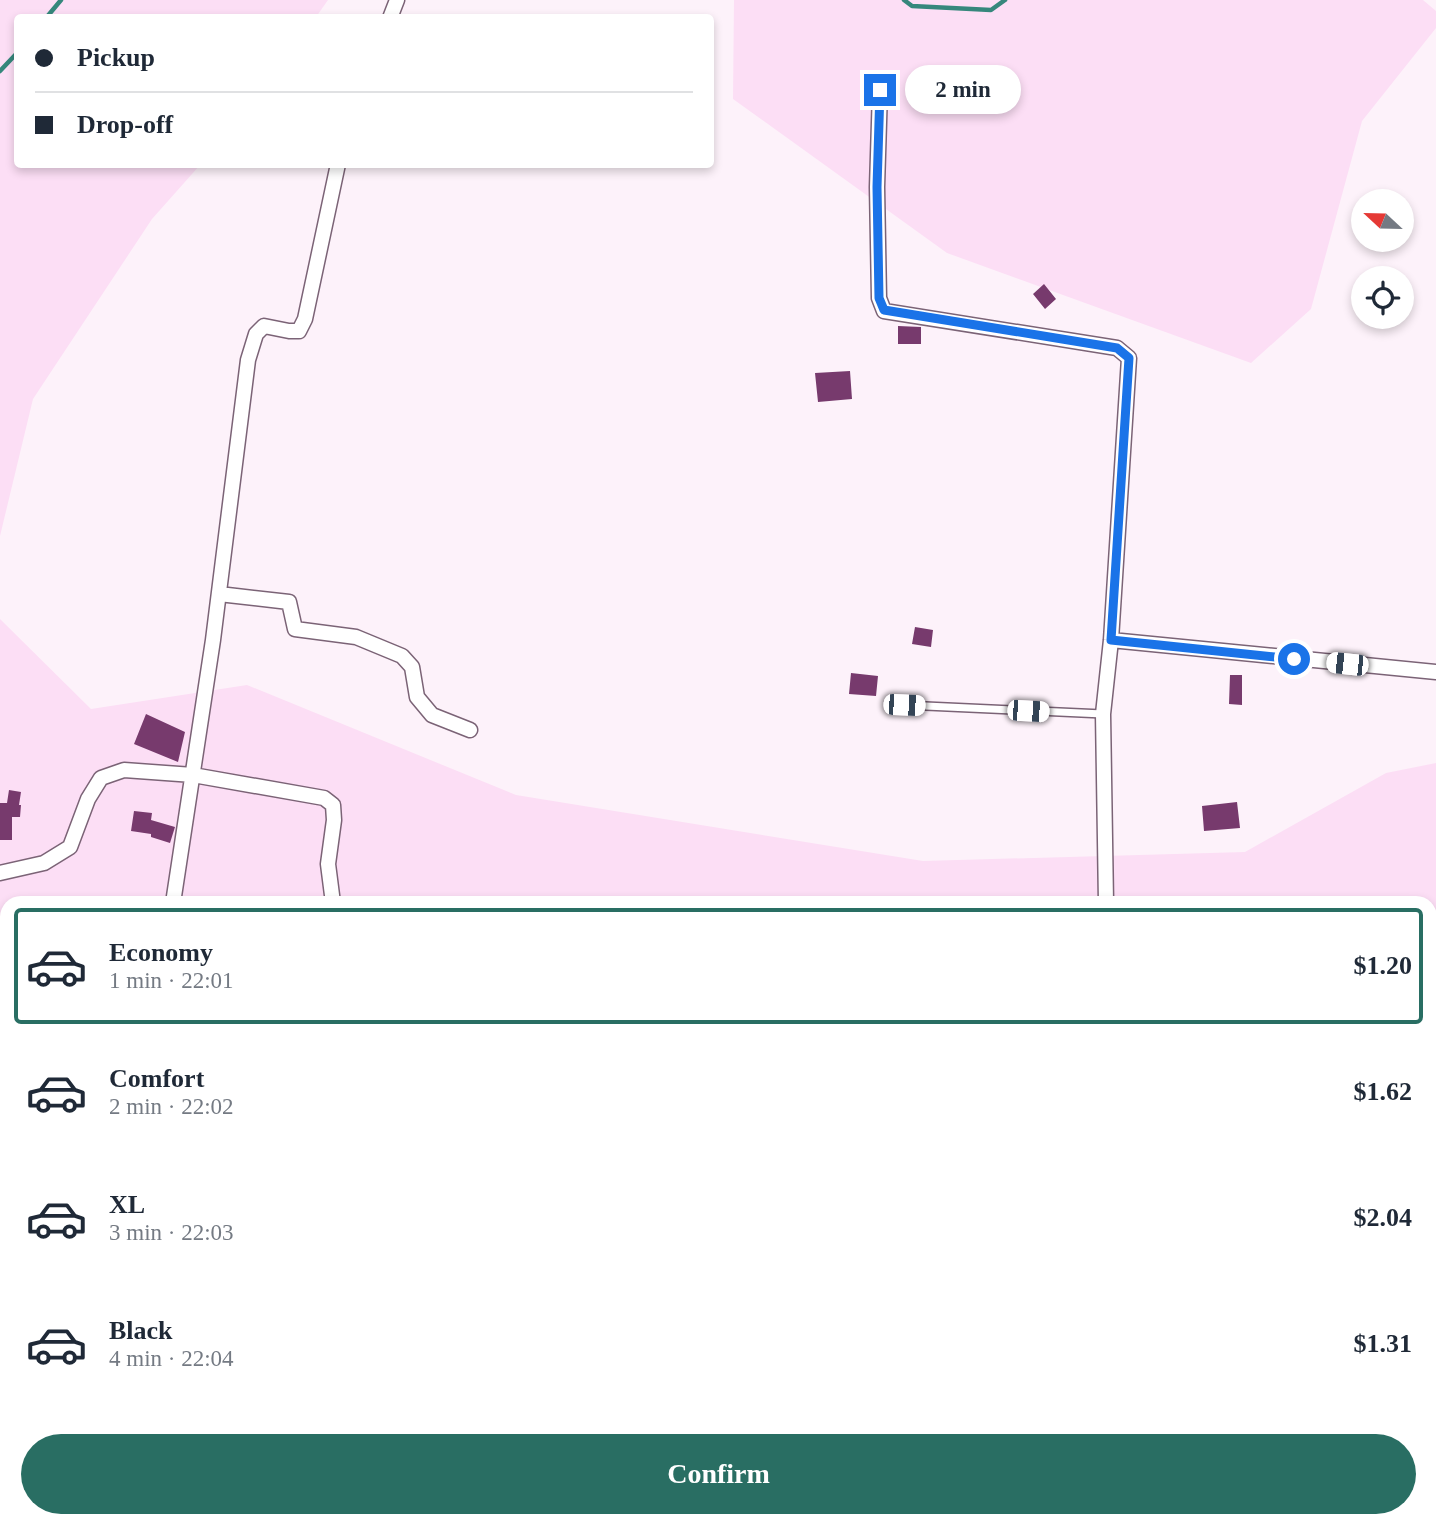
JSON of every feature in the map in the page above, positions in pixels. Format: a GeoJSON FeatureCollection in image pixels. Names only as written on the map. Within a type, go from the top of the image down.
{"type":"FeatureCollection","features":[{"type":"Feature","properties":{"kind":"street"},"geometry":{"type":"LineString","coordinates":[[880,90],[877,187],[879,298],[884,310],[1117,348],[1129,358],[1111,640],[1103,714],[1106,896]]}},
{"type":"Feature","properties":{"kind":"street"},"geometry":{"type":"LineString","coordinates":[[174,896],[219,594],[248,360],[256,334],[264,327],[299,331],[306,318],[337,168]]}},
{"type":"Feature","properties":{"kind":"street"},"geometry":{"type":"LineString","coordinates":[[219,594],[289,602],[295,629],[355,637],[402,656],[412,667],[417,697],[432,715],[470,730]]}},
{"type":"Feature","properties":{"kind":"street"},"geometry":{"type":"LineString","coordinates":[[1111,640],[1436,672]]}},
{"type":"Feature","properties":{"kind":"street"},"geometry":{"type":"LineString","coordinates":[[0,873],[44,863],[70,847],[88,799],[101,778],[124,770],[193,775],[324,798],[333,805],[334,820],[328,864],[332,896]]}},
{"type":"Feature","properties":{"kind":"lane"},"geometry":{"type":"LineString","coordinates":[[904,705],[1103,714]]}},
{"type":"Feature","properties":{"kind":"shaded area"},"geometry":{"type":"Polygon","coordinates":[[[0,0],[328,0],[318,14],[14,14],[14,168],[197,168],[152,219],[33,399],[0,536],[0,0]]]}},
{"type":"Feature","properties":{"kind":"shaded area"},"geometry":{"type":"Polygon","coordinates":[[[734,0],[1423,0],[1436,11],[1436,28],[1362,121],[1311,309],[1251,363],[947,253],[733,99],[734,0]]]}},
{"type":"Feature","properties":{"kind":"shaded area"},"geometry":{"type":"Polygon","coordinates":[[[0,619],[91,709],[247,685],[516,795],[923,861],[1245,852],[1386,773],[1436,763],[1436,896],[0,896],[0,619]]]}},
{"type":"Feature","properties":{"kind":"building"},"geometry":{"type":"Polygon","coordinates":[[[1044,284],[1056,299],[1045,309],[1033,294],[1044,284]]]}},
{"type":"Feature","properties":{"kind":"building"},"geometry":{"type":"Polygon","coordinates":[[[898,326],[921,327],[921,344],[898,344],[898,326]]]}},
{"type":"Feature","properties":{"kind":"building"},"geometry":{"type":"Polygon","coordinates":[[[850,371],[852,399],[818,402],[815,373],[850,371]]]}},
{"type":"Feature","properties":{"kind":"building"},"geometry":{"type":"Polygon","coordinates":[[[915,627],[933,630],[931,647],[912,644],[915,627]]]}},
{"type":"Feature","properties":{"kind":"building"},"geometry":{"type":"Polygon","coordinates":[[[851,673],[878,676],[876,696],[849,694],[851,673]]]}},
{"type":"Feature","properties":{"kind":"building"},"geometry":{"type":"Polygon","coordinates":[[[1230,675],[1242,675],[1242,705],[1229,704],[1230,675]]]}},
{"type":"Feature","properties":{"kind":"building"},"geometry":{"type":"Polygon","coordinates":[[[146,714],[185,732],[178,762],[134,744],[146,714]]]}},
{"type":"Feature","properties":{"kind":"building"},"geometry":{"type":"Polygon","coordinates":[[[9,790],[21,792],[20,817],[12,817],[12,840],[0,840],[0,803],[7,803],[9,790]]]}},
{"type":"Feature","properties":{"kind":"building"},"geometry":{"type":"Polygon","coordinates":[[[1237,802],[1240,828],[1204,831],[1202,806],[1237,802]]]}},
{"type":"Feature","properties":{"kind":"building"},"geometry":{"type":"Polygon","coordinates":[[[134,811],[152,813],[151,820],[175,827],[170,843],[151,837],[151,834],[131,831],[134,811]]]}},
{"type":"Feature","properties":{"kind":"waterway"},"geometry":{"type":"LineString","coordinates":[[49,14],[61,0]]}},
{"type":"Feature","properties":{"kind":"waterway"},"geometry":{"type":"LineString","coordinates":[[904,0],[912,6],[991,10],[1005,0]]}},
{"type":"Feature","properties":{"kind":"waterway"},"geometry":{"type":"LineString","coordinates":[[0,71],[14,56]]}},
{"type":"Feature","properties":{"kind":"route"},"geometry":{"type":"LineString","coordinates":[[880,90],[877,187],[879,298],[884,310],[1117,348],[1129,358],[1111,640],[1294,659]]}}]}
